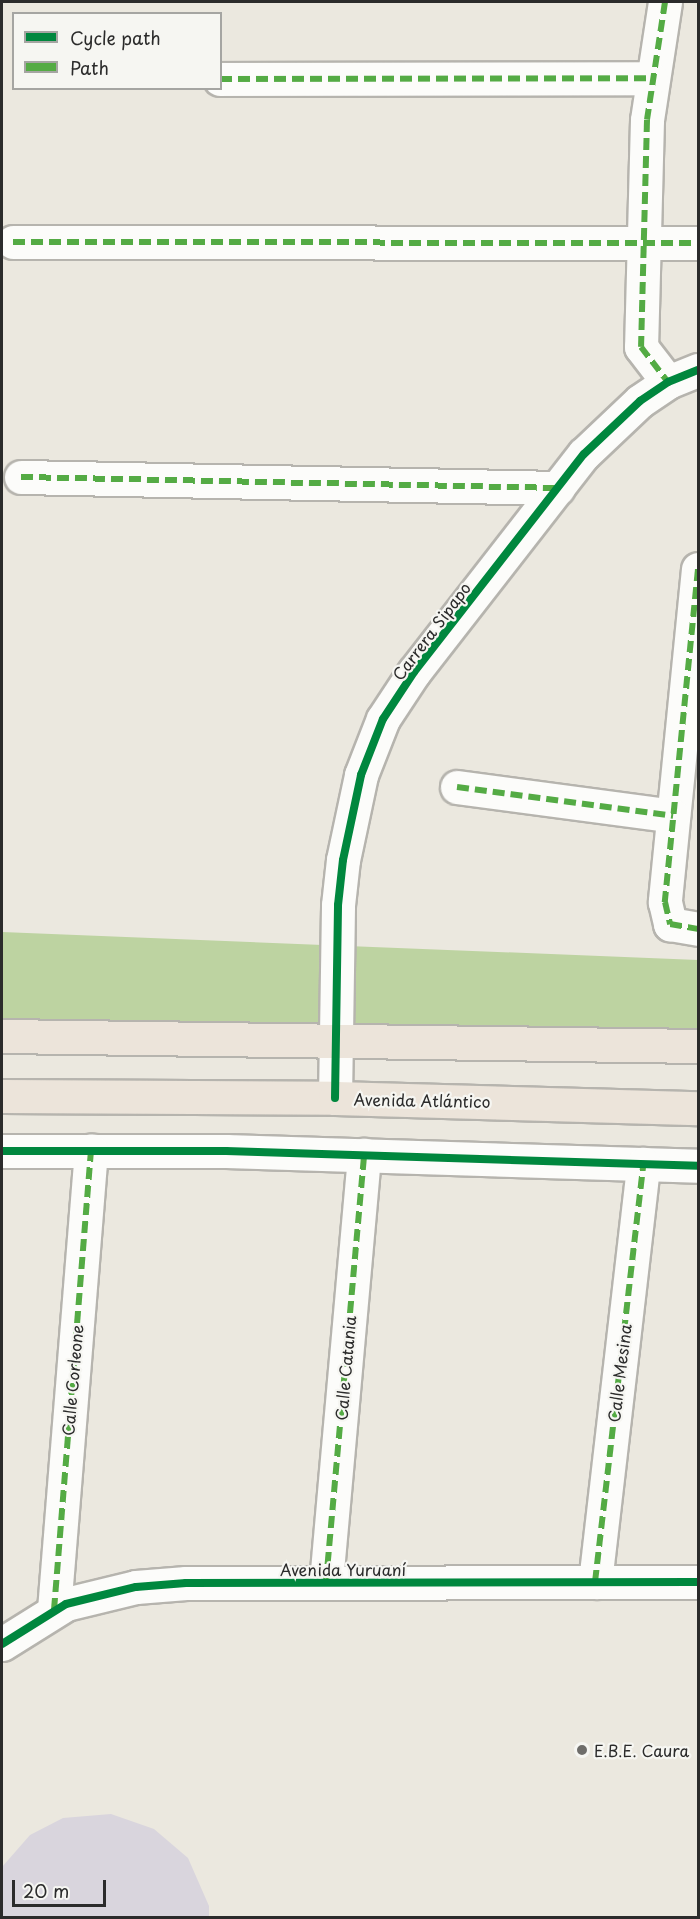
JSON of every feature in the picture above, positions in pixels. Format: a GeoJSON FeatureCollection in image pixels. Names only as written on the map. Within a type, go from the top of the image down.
{"type":"FeatureCollection","features":[{"type":"Feature","properties":{"kind":"main road"},"geometry":{"type":"LineString","coordinates":[[2,1036],[699,1046]]}},
{"type":"Feature","properties":{"kind":"main road","name":"Avenida Atlántico"},"geometry":{"type":"LineString","coordinates":[[2,1096],[335,1098],[699,1108]]}},
{"type":"Feature","properties":{"kind":"street"},"geometry":{"type":"LineString","coordinates":[[665,2],[651,78],[641,347],[668,382]]}},
{"type":"Feature","properties":{"kind":"street"},"geometry":{"type":"LineString","coordinates":[[222,79],[651,78]]}},
{"type":"Feature","properties":{"kind":"street"},"geometry":{"type":"LineString","coordinates":[[13,242],[699,243]]}},
{"type":"Feature","properties":{"kind":"street","name":"Carrera Sipapo"},"geometry":{"type":"LineString","coordinates":[[335,1098],[338,905],[343,860],[370,746],[414,672],[558,488],[613,425],[668,382],[699,370]]}},
{"type":"Feature","properties":{"kind":"street"},"geometry":{"type":"LineString","coordinates":[[21,477],[558,488]]}},
{"type":"Feature","properties":{"kind":"street"},"geometry":{"type":"LineString","coordinates":[[699,569],[673,816],[666,916],[670,924],[679,928],[699,929]]}},
{"type":"Feature","properties":{"kind":"street"},"geometry":{"type":"LineString","coordinates":[[457,787],[673,816]]}},
{"type":"Feature","properties":{"kind":"street"},"geometry":{"type":"LineString","coordinates":[[2,1151],[91,1150],[364,1155],[699,1166]]}},
{"type":"Feature","properties":{"kind":"street","name":"Calle Corleone"},"geometry":{"type":"LineString","coordinates":[[54,1610],[91,1150]]}},
{"type":"Feature","properties":{"kind":"street","name":"Calle Catania"},"geometry":{"type":"LineString","coordinates":[[326,1582],[364,1155]]}},
{"type":"Feature","properties":{"kind":"street","name":"Calle Mesina"},"geometry":{"type":"LineString","coordinates":[[596,1582],[643,1164]]}},
{"type":"Feature","properties":{"kind":"street","name":"Avenida Yuruaní"},"geometry":{"type":"LineString","coordinates":[[2,1644],[54,1610],[98,1594],[136,1587],[186,1583],[699,1582]]}},
{"type":"Feature","properties":{"kind":"green space"},"geometry":{"type":"Polygon","coordinates":[[[2,932],[698,960],[698,1046],[2,1036],[2,932]]]}},
{"type":"Feature","properties":{"kind":"building"},"geometry":{"type":"Polygon","coordinates":[[[111,1814],[154,1829],[188,1858],[209,1906],[209,1918],[2,1918],[2,1867],[30,1835],[63,1818],[111,1814]]]}},
{"type":"Feature","properties":{"kind":"marked path"},"geometry":{"type":"LineString","coordinates":[[665,2],[647,120],[641,347],[668,382]]}},
{"type":"Feature","properties":{"kind":"marked path"},"geometry":{"type":"LineString","coordinates":[[222,79],[651,78]]}},
{"type":"Feature","properties":{"kind":"marked path"},"geometry":{"type":"LineString","coordinates":[[13,242],[698,243]]}},
{"type":"Feature","properties":{"kind":"marked path"},"geometry":{"type":"LineString","coordinates":[[21,477],[558,488]]}},
{"type":"Feature","properties":{"kind":"marked path"},"geometry":{"type":"LineString","coordinates":[[698,569],[665,902],[670,924],[698,929]]}},
{"type":"Feature","properties":{"kind":"marked path"},"geometry":{"type":"LineString","coordinates":[[457,787],[673,816]]}},
{"type":"Feature","properties":{"kind":"marked path"},"geometry":{"type":"LineString","coordinates":[[54,1610],[91,1150]]}},
{"type":"Feature","properties":{"kind":"marked path"},"geometry":{"type":"LineString","coordinates":[[326,1582],[364,1155]]}},
{"type":"Feature","properties":{"kind":"marked path"},"geometry":{"type":"LineString","coordinates":[[595,1582],[643,1164]]}},
{"type":"Feature","properties":{"kind":"cycle path"},"geometry":{"type":"LineString","coordinates":[[335,1098],[338,905],[343,860],[361,775],[383,719],[414,672],[584,454],[640,401],[668,382],[698,370]]}},
{"type":"Feature","properties":{"kind":"cycle path"},"geometry":{"type":"LineString","coordinates":[[2,1151],[226,1151],[698,1166]]}},
{"type":"Feature","properties":{"kind":"cycle path"},"geometry":{"type":"LineString","coordinates":[[2,1644],[66,1604],[136,1587],[186,1583],[698,1582]]}},
{"type":"Feature","properties":{"kind":"place","name":"E.B.E. Caura"},"geometry":{"type":"Point","coordinates":[582,1750]}}]}
